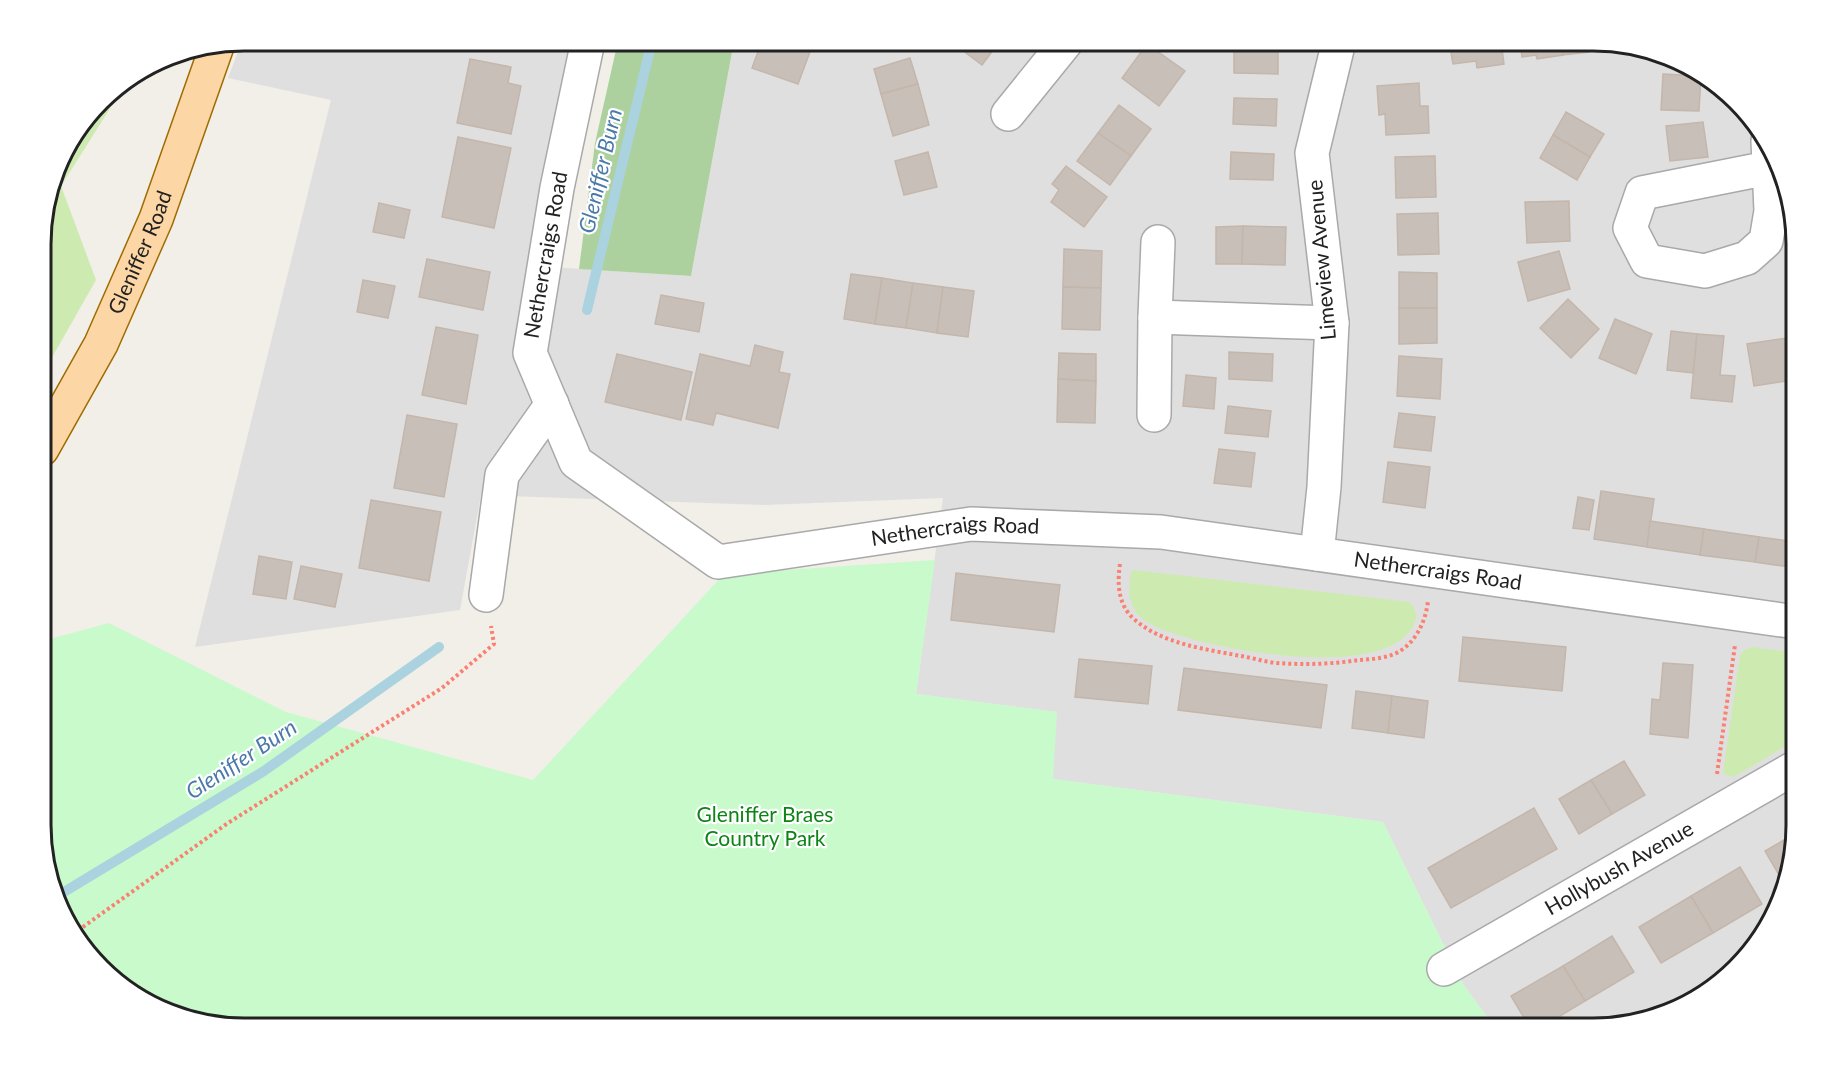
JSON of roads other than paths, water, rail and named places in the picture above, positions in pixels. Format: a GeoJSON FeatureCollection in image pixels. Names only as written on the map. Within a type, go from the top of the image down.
{"type":"FeatureCollection","features":[{"type":"Feature","properties":{"kind":"main road","name":"Gleniffer Road"},"geometry":{"type":"LineString","coordinates":[[51,433],[101,344],[152,229],[214,54]]}},
{"type":"Feature","properties":{"kind":"street","name":"Nethercraigs Road"},"geometry":{"type":"LineString","coordinates":[[586,51],[557,188],[530,353],[576,462],[718,562],[971,524],[1125,530],[1161,532],[1786,621]]}},
{"type":"Feature","properties":{"kind":"street"},"geometry":{"type":"LineString","coordinates":[[1008,114],[1058,51]]}},
{"type":"Feature","properties":{"kind":"street","name":"Limeview Avenue"},"geometry":{"type":"LineString","coordinates":[[1317,554],[1324,487],[1332,323],[1312,153],[1336,51]]}},
{"type":"Feature","properties":{"kind":"street"},"geometry":{"type":"LineString","coordinates":[[1154,415],[1158,242]]}},
{"type":"Feature","properties":{"kind":"street"},"geometry":{"type":"LineString","coordinates":[[1155,317],[1332,323]]}},
{"type":"Feature","properties":{"kind":"street"},"geometry":{"type":"LineString","coordinates":[[486,595],[502,475],[552,404]]}},
{"type":"Feature","properties":{"kind":"street","name":"Hollybush Avenue"},"geometry":{"type":"LineString","coordinates":[[1444,969],[1786,773]]}},
{"type":"Feature","properties":{"kind":"waterway","name":"Gleniffer Burn"},"geometry":{"type":"LineString","coordinates":[[587,310],[650,51]]}},
{"type":"Feature","properties":{"kind":"waterway","name":"Gleniffer Burn"},"geometry":{"type":"LineString","coordinates":[[64,892],[264,771],[439,647]]}},
{"type":"Feature","properties":{"kind":"park label","name":"Gleniffer Braes Country Park"},"geometry":{"type":"Point","coordinates":[765,827]}}]}
